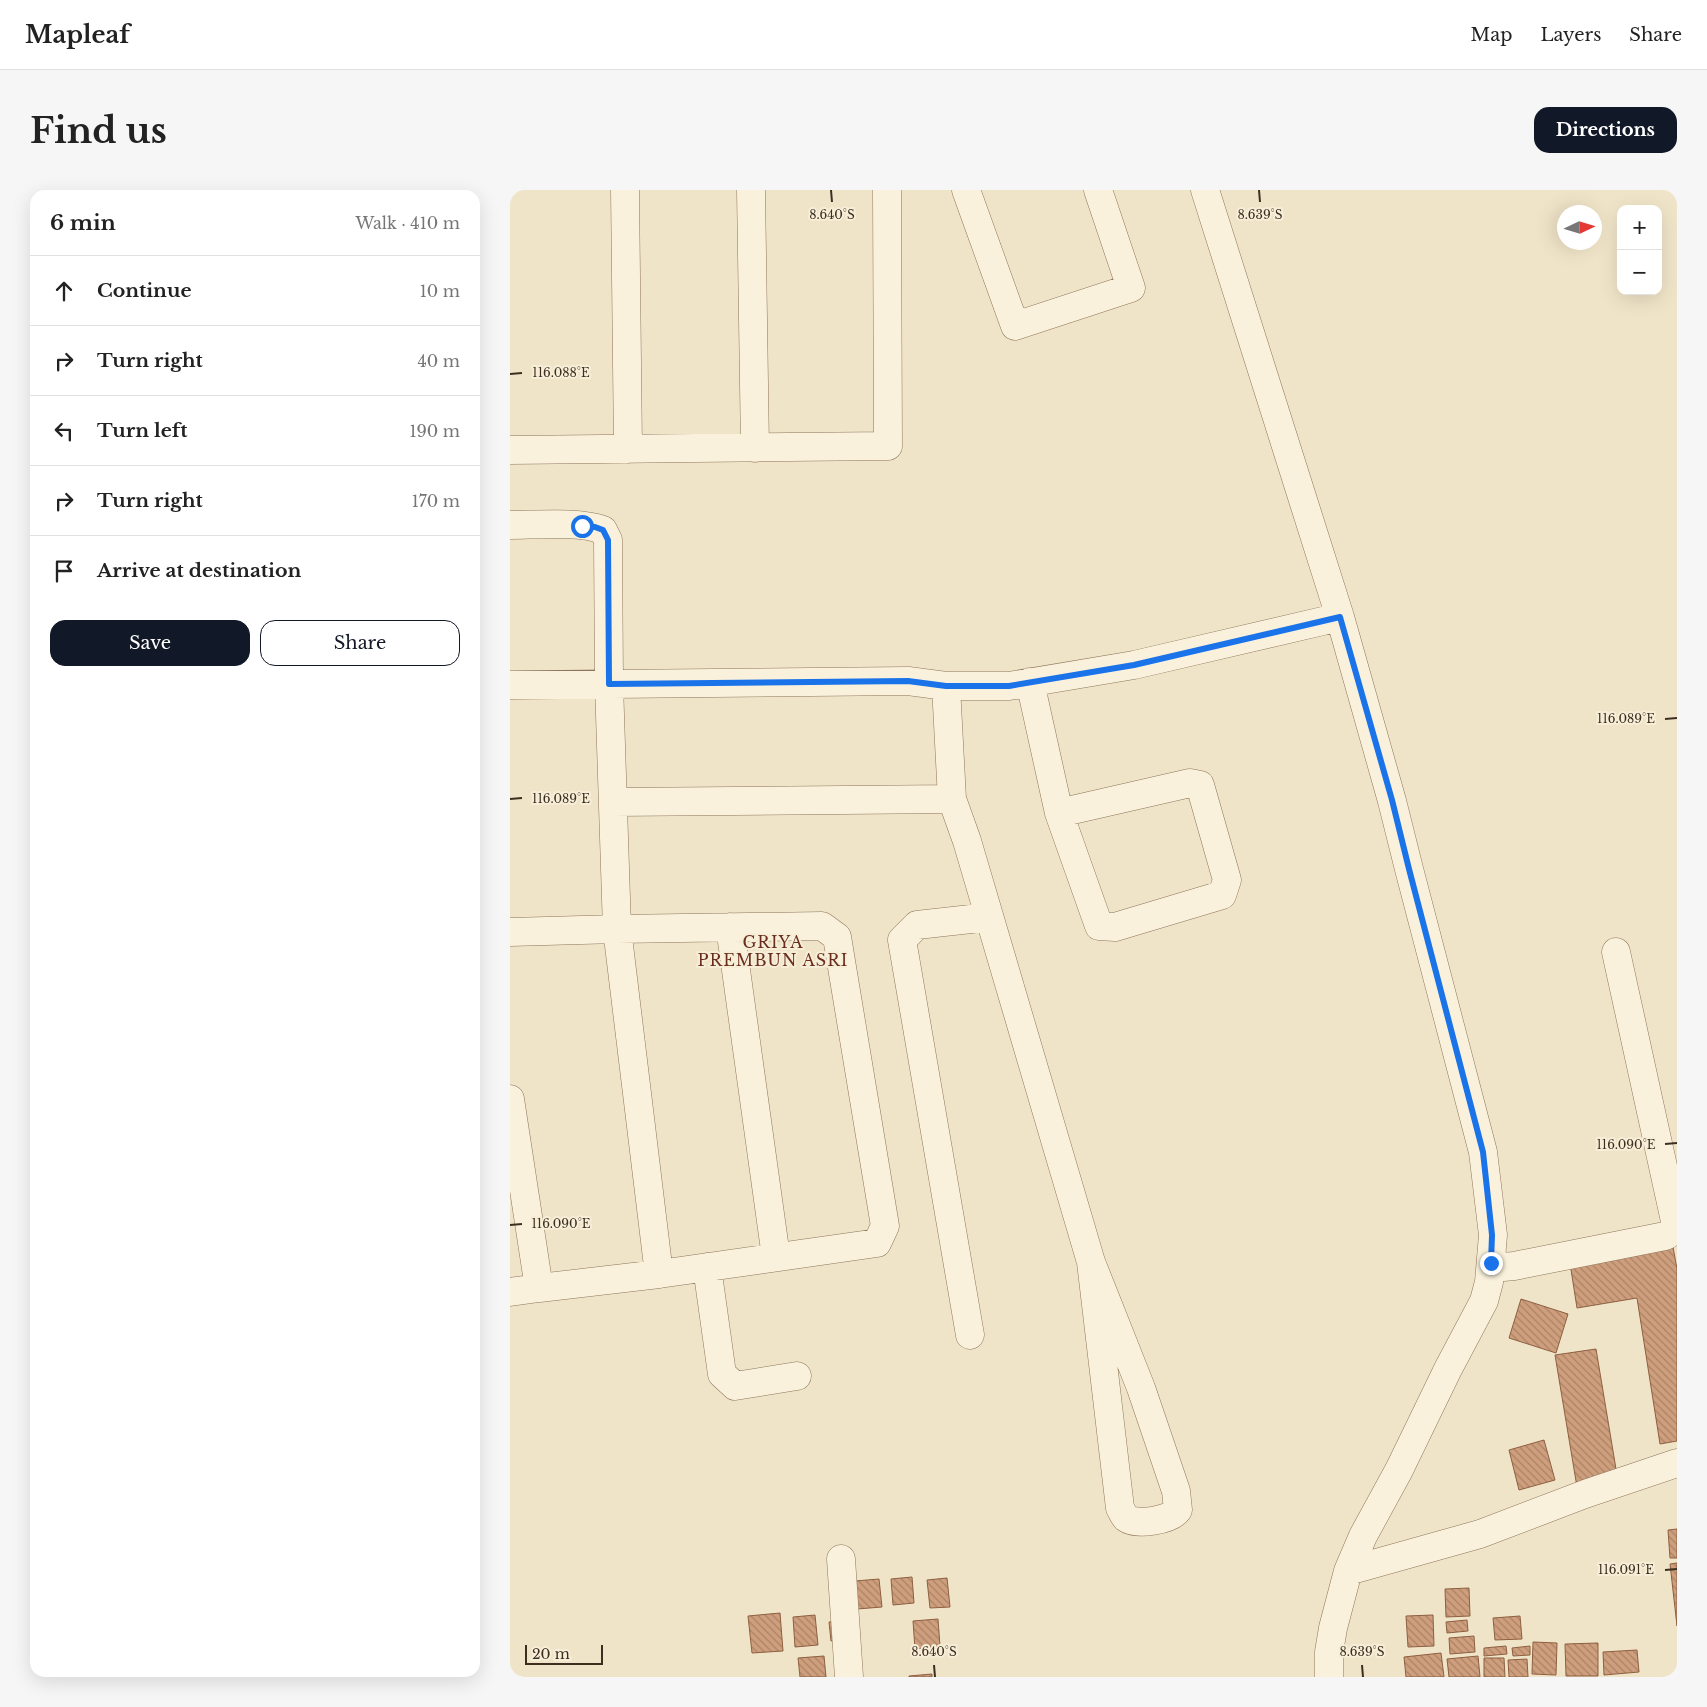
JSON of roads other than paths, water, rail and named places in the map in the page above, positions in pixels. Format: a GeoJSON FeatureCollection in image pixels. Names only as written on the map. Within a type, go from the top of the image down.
{"type":"FeatureCollection","features":[{"type":"Feature","properties":{"kind":"street"},"geometry":{"type":"LineString","coordinates":[[625,190],[628,449]]}},
{"type":"Feature","properties":{"kind":"street"},"geometry":{"type":"LineString","coordinates":[[751,190],[755,448]]}},
{"type":"Feature","properties":{"kind":"street"},"geometry":{"type":"LineString","coordinates":[[510,450],[888,446],[887,190]]}},
{"type":"Feature","properties":{"kind":"street"},"geometry":{"type":"LineString","coordinates":[[966,190],[1015,326],[1131,288],[1098,190]]}},
{"type":"Feature","properties":{"kind":"street"},"geometry":{"type":"LineString","coordinates":[[1204,190],[1340,617],[1392,800],[1483,1152],[1492,1235],[1489,1282],[1484,1301],[1448,1369],[1399,1470],[1363,1536],[1348,1572],[1333,1628],[1329,1652],[1329,1677]]}},
{"type":"Feature","properties":{"kind":"street"},"geometry":{"type":"LineString","coordinates":[[510,525],[595,527],[603,530],[606,534],[608,547],[609,684],[617,929],[659,1274]]}},
{"type":"Feature","properties":{"kind":"street"},"geometry":{"type":"LineString","coordinates":[[510,685],[908,681],[946,686],[1009,686],[1134,665],[1340,617]]}},
{"type":"Feature","properties":{"kind":"street"},"geometry":{"type":"LineString","coordinates":[[1030,682],[1059,813],[1099,926],[1115,927],[1222,895],[1227,880],[1200,786],[1190,783],[1059,813]]}},
{"type":"Feature","properties":{"kind":"street"},"geometry":{"type":"LineString","coordinates":[[946,686],[952,798],[967,841],[1091,1262],[1141,1388],[1176,1491],[1178,1510],[1175,1515],[1167,1518],[1138,1522],[1126,1518],[1120,1508],[1091,1262]]}},
{"type":"Feature","properties":{"kind":"street"},"geometry":{"type":"LineString","coordinates":[[613,802],[952,798]]}},
{"type":"Feature","properties":{"kind":"street"},"geometry":{"type":"LineString","coordinates":[[970,1335],[902,940],[917,925],[989,917]]}},
{"type":"Feature","properties":{"kind":"street"},"geometry":{"type":"LineString","coordinates":[[510,932],[822,926],[838,937],[885,1226],[877,1243],[659,1274],[510,1292]]}},
{"type":"Feature","properties":{"kind":"street"},"geometry":{"type":"LineString","coordinates":[[730,927],[776,1257]]}},
{"type":"Feature","properties":{"kind":"street"},"geometry":{"type":"LineString","coordinates":[[1491,1263],[1514,1266],[1665,1236],[1672,1233],[1675,1228],[1673,1211],[1616,952]]}},
{"type":"Feature","properties":{"kind":"street"},"geometry":{"type":"LineString","coordinates":[[510,1099],[539,1288]]}},
{"type":"Feature","properties":{"kind":"street"},"geometry":{"type":"LineString","coordinates":[[707,1267],[722,1374],[735,1386],[797,1376]]}},
{"type":"Feature","properties":{"kind":"street"},"geometry":{"type":"LineString","coordinates":[[1348,1572],[1480,1534],[1585,1494],[1677,1463]]}},
{"type":"Feature","properties":{"kind":"street"},"geometry":{"type":"LineString","coordinates":[[841,1559],[849,1677]]}},
{"type":"Feature","properties":{"kind":"district","name":"GRIYA PREMBUN ASRI"},"geometry":{"type":"Point","coordinates":[773,951]}}]}
